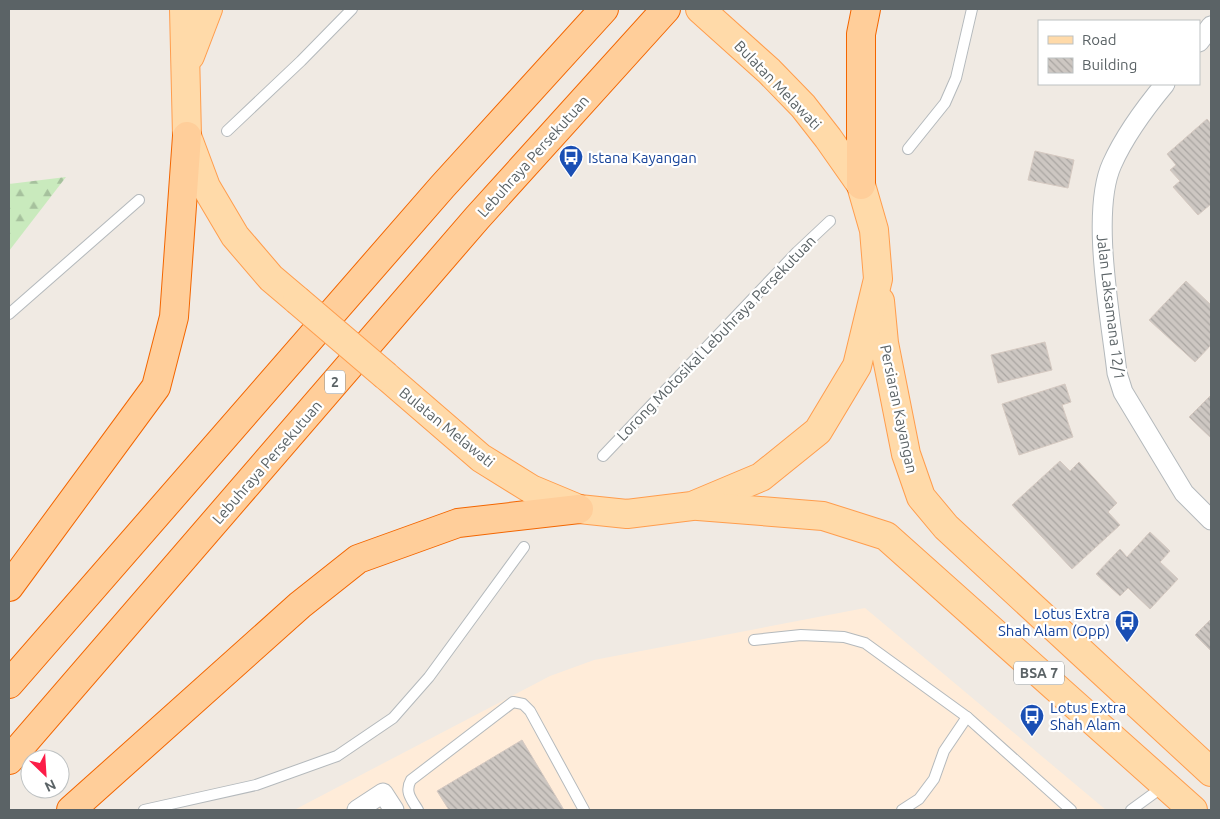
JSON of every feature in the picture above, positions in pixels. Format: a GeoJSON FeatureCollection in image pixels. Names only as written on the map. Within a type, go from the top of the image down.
{"type":"FeatureCollection","features":[{"type":"Feature","properties":{"kind":"highway"},"geometry":{"type":"LineString","coordinates":[[9,684],[449,180],[604,9]]}},
{"type":"Feature","properties":{"kind":"highway","name":"Lebuhraya Persekutuan"},"geometry":{"type":"LineString","coordinates":[[9,760],[477,218],[666,9]]}},
{"type":"Feature","properties":{"kind":"highway"},"geometry":{"type":"LineString","coordinates":[[861,185],[861,34],[866,9]]}},
{"type":"Feature","properties":{"kind":"highway"},"geometry":{"type":"LineString","coordinates":[[9,587],[156,387],[174,317],[187,136]]}},
{"type":"Feature","properties":{"kind":"highway"},"geometry":{"type":"LineString","coordinates":[[71,810],[300,605],[358,559],[458,523],[579,509]]}},
{"type":"Feature","properties":{"kind":"main road"},"geometry":{"type":"LineString","coordinates":[[184,9],[185,69]]}},
{"type":"Feature","properties":{"kind":"main road","name":"Bulatan Melawati"},"geometry":{"type":"LineString","coordinates":[[208,9],[185,69],[187,136],[206,187],[235,236],[271,278],[481,458],[531,489],[579,509],[627,514],[692,506],[761,477],[818,431],[857,366],[878,279],[874,230],[861,185],[803,106],[769,71],[705,13]]}},
{"type":"Feature","properties":{"kind":"main road","name":"Persiaran Kayangan"},"geometry":{"type":"LineString","coordinates":[[878,279],[884,343],[894,400],[906,454],[921,497],[946,527],[1211,772]]}},
{"type":"Feature","properties":{"kind":"main road","name":"BSA 7"},"geometry":{"type":"LineString","coordinates":[[692,506],[823,516],[886,536],[1193,810]]}},
{"type":"Feature","properties":{"kind":"street","name":"Jalan Laksamana 12/1"},"geometry":{"type":"LineString","coordinates":[[1164,85],[1141,114],[1111,165],[1104,196],[1101,226],[1118,373],[1123,392],[1184,493],[1211,520]]}},
{"type":"Feature","properties":{"kind":"street"},"geometry":{"type":"LineString","coordinates":[[357,810],[382,793],[394,810]]}},
{"type":"Feature","properties":{"kind":"lane"},"geometry":{"type":"LineString","coordinates":[[227,131],[301,62],[352,9]]}},
{"type":"Feature","properties":{"kind":"lane"},"geometry":{"type":"LineString","coordinates":[[908,149],[945,103],[956,78],[972,9]]}},
{"type":"Feature","properties":{"kind":"lane"},"geometry":{"type":"LineString","coordinates":[[9,314],[139,200]]}},
{"type":"Feature","properties":{"kind":"lane","name":"Lorong Motosikal Lebuhraya Persekutuan"},"geometry":{"type":"LineString","coordinates":[[603,456],[796,252],[830,221]]}},
{"type":"Feature","properties":{"kind":"lane"},"geometry":{"type":"LineString","coordinates":[[144,810],[256,786],[336,756],[393,718],[429,677],[524,547]]}},
{"type":"Feature","properties":{"kind":"lane"},"geometry":{"type":"LineString","coordinates":[[754,640],[827,636],[844,637],[865,643],[967,717],[1071,810]]}},
{"type":"Feature","properties":{"kind":"lane"},"geometry":{"type":"LineString","coordinates":[[418,810],[408,794],[407,787],[411,780],[513,702],[523,704],[530,711],[584,810]]}},
{"type":"Feature","properties":{"kind":"lane"},"geometry":{"type":"LineString","coordinates":[[902,810],[919,799],[934,779],[944,751],[967,717]]}},
{"type":"Feature","properties":{"kind":"lane"},"geometry":{"type":"LineString","coordinates":[[1131,810],[1164,786]]}},
{"type":"Feature","properties":{"kind":"shaded area"},"geometry":{"type":"Polygon","coordinates":[[[865,608],[1106,810],[290,810],[296,809],[550,676],[594,660],[865,608]]]}},
{"type":"Feature","properties":{"kind":"green space"},"geometry":{"type":"Polygon","coordinates":[[[66,177],[9,251],[9,184],[66,177]]]}},
{"type":"Feature","properties":{"kind":"building"},"geometry":{"type":"Polygon","coordinates":[[[1207,119],[1211,124],[1211,204],[1198,215],[1173,187],[1180,181],[1170,170],[1176,165],[1167,154],[1207,119]]]}},
{"type":"Feature","properties":{"kind":"building"},"geometry":{"type":"Polygon","coordinates":[[[1035,151],[1074,160],[1068,188],[1028,180],[1035,151]]]}},
{"type":"Feature","properties":{"kind":"building"},"geometry":{"type":"Polygon","coordinates":[[[1186,281],[1211,305],[1211,345],[1195,362],[1149,320],[1186,281]]]}},
{"type":"Feature","properties":{"kind":"building"},"geometry":{"type":"Polygon","coordinates":[[[1045,342],[1052,370],[998,383],[991,355],[1045,342]]]}},
{"type":"Feature","properties":{"kind":"building"},"geometry":{"type":"Polygon","coordinates":[[[1065,384],[1071,402],[1062,405],[1073,437],[1019,455],[1002,404],[1065,384]]]}},
{"type":"Feature","properties":{"kind":"building"},"geometry":{"type":"Polygon","coordinates":[[[1211,395],[1211,438],[1189,417],[1211,395]]]}},
{"type":"Feature","properties":{"kind":"building"},"geometry":{"type":"Polygon","coordinates":[[[1060,461],[1070,471],[1079,462],[1117,503],[1108,512],[1120,525],[1072,569],[1012,505],[1060,461]]]}},
{"type":"Feature","properties":{"kind":"building"},"geometry":{"type":"Polygon","coordinates":[[[1150,532],[1170,551],[1160,562],[1178,579],[1150,609],[1128,588],[1120,596],[1096,574],[1120,549],[1127,557],[1150,532]]]}},
{"type":"Feature","properties":{"kind":"building"},"geometry":{"type":"Polygon","coordinates":[[[1211,619],[1211,651],[1195,635],[1211,619]]]}},
{"type":"Feature","properties":{"kind":"building"},"geometry":{"type":"Polygon","coordinates":[[[522,740],[564,810],[449,810],[437,791],[522,740]]]}},
{"type":"Feature","properties":{"kind":"place","name":"Istana Kayangan"},"geometry":{"type":"Point","coordinates":[571,178]}},
{"type":"Feature","properties":{"kind":"place","name":"Lotus Extra Shah Alam (Opp)"},"geometry":{"type":"Point","coordinates":[1127,643]}},
{"type":"Feature","properties":{"kind":"place","name":"Lotus Extra Shah Alam"},"geometry":{"type":"Point","coordinates":[1032,737]}}]}
